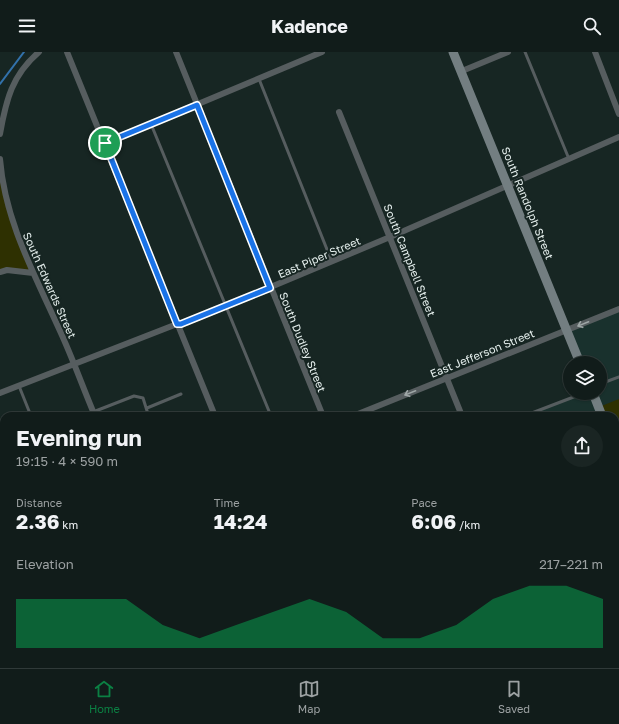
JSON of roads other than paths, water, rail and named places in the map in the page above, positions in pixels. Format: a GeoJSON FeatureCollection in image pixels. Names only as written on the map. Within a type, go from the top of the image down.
{"type":"FeatureCollection","features":[{"type":"Feature","properties":{"kind":"street"},"geometry":{"type":"LineString","coordinates":[[0,134],[13,84],[23,68],[40,52]]}},
{"type":"Feature","properties":{"kind":"street"},"geometry":{"type":"LineString","coordinates":[[67,52],[212,412]]}},
{"type":"Feature","properties":{"kind":"street","name":"South Dudley Street"},"geometry":{"type":"LineString","coordinates":[[176,52],[321,412]]}},
{"type":"Feature","properties":{"kind":"street","name":"South Randolph Street"},"geometry":{"type":"LineString","coordinates":[[453,52],[577,356]]}},
{"type":"Feature","properties":{"kind":"street"},"geometry":{"type":"LineString","coordinates":[[462,71],[508,52]]}},
{"type":"Feature","properties":{"kind":"street"},"geometry":{"type":"LineString","coordinates":[[595,52],[619,114]]}},
{"type":"Feature","properties":{"kind":"street"},"geometry":{"type":"LineString","coordinates":[[105,143],[318,53]]}},
{"type":"Feature","properties":{"kind":"street","name":"South Campbell Street"},"geometry":{"type":"LineString","coordinates":[[339,112],[460,412]]}},
{"type":"Feature","properties":{"kind":"street","name":"East Piper Street"},"geometry":{"type":"LineString","coordinates":[[0,393],[177,324],[185,323],[270,288],[619,137]]}},
{"type":"Feature","properties":{"kind":"street","name":"South Edwards Street"},"geometry":{"type":"LineString","coordinates":[[0,159],[3,188],[13,223],[93,412]]}},
{"type":"Feature","properties":{"kind":"street"},"geometry":{"type":"LineString","coordinates":[[0,272],[7,270],[33,273]]}},
{"type":"Feature","properties":{"kind":"street","name":"East Jefferson Street"},"geometry":{"type":"LineString","coordinates":[[363,412],[619,309]]}},
{"type":"Feature","properties":{"kind":"street"},"geometry":{"type":"LineString","coordinates":[[596,400],[600,412]]}},
{"type":"Feature","properties":{"kind":"lane"},"geometry":{"type":"LineString","coordinates":[[525,52],[569,159]]}},
{"type":"Feature","properties":{"kind":"lane"},"geometry":{"type":"LineString","coordinates":[[258,79],[332,262]]}},
{"type":"Feature","properties":{"kind":"lane"},"geometry":{"type":"LineString","coordinates":[[152,124],[269,412]]}},
{"type":"Feature","properties":{"kind":"lane"},"geometry":{"type":"LineString","coordinates":[[607,381],[619,376]]}},
{"type":"Feature","properties":{"kind":"lane"},"geometry":{"type":"LineString","coordinates":[[18,386],[29,412]]}},
{"type":"Feature","properties":{"kind":"lane"},"geometry":{"type":"LineString","coordinates":[[147,408],[181,394]]}},
{"type":"Feature","properties":{"kind":"lane"},"geometry":{"type":"LineString","coordinates":[[98,412],[134,396],[143,398],[148,412]]}},
{"type":"Feature","properties":{"kind":"lane"},"geometry":{"type":"LineString","coordinates":[[534,412],[566,400]]}},
{"type":"Feature","properties":{"kind":"waterway"},"geometry":{"type":"LineString","coordinates":[[0,84],[24,52]]}}]}
